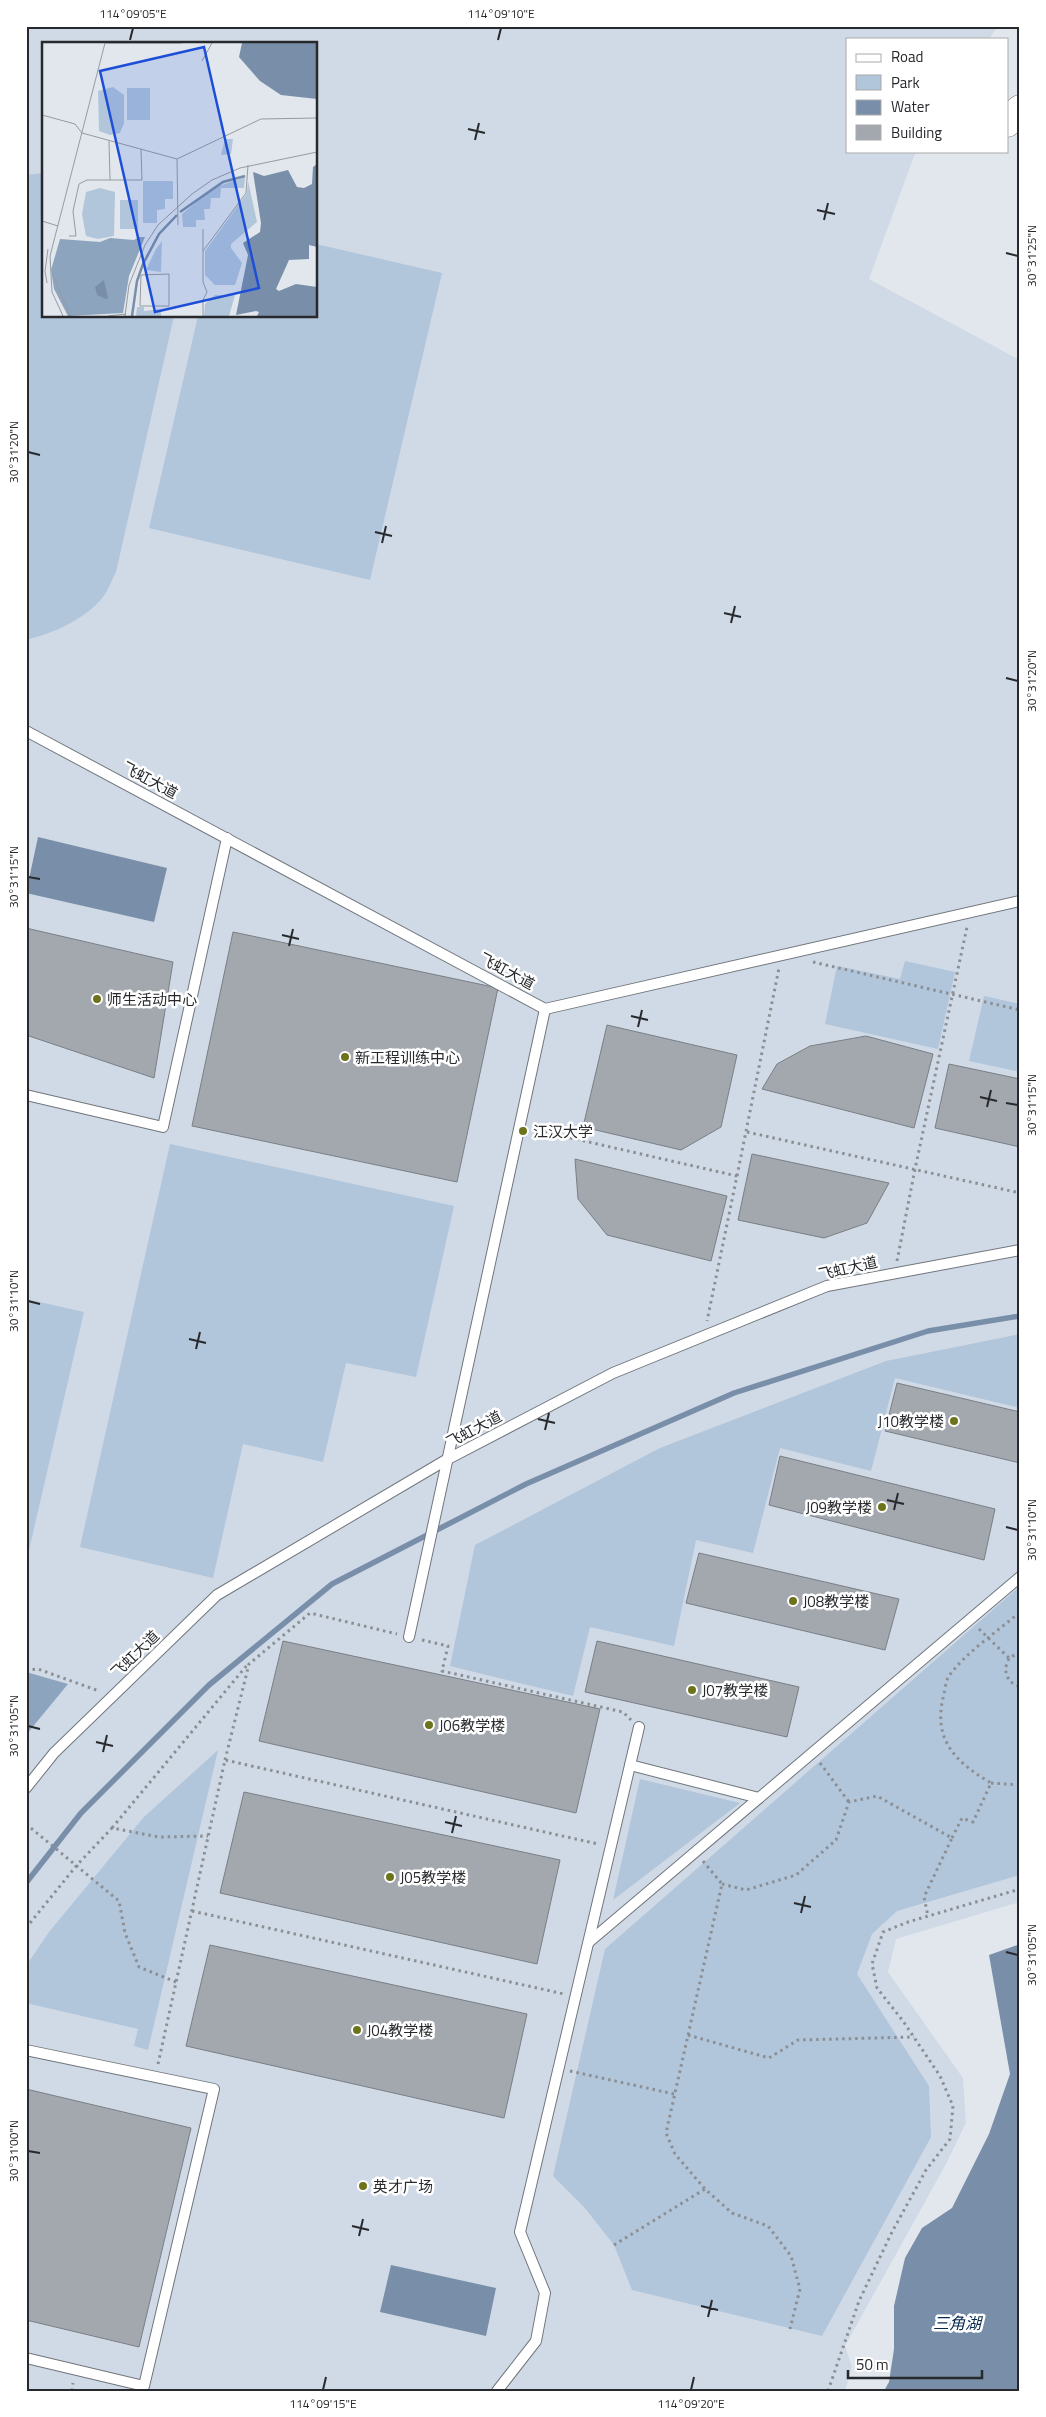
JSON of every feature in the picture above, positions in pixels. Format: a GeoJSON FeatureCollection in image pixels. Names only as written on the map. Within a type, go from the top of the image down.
{"type":"FeatureCollection","features":[{"type":"Feature","properties":{"kind":"street"},"geometry":{"type":"LineString","coordinates":[[1008,122],[1020,109]]}},
{"type":"Feature","properties":{"kind":"lane","name":"飞虹大道"},"geometry":{"type":"LineString","coordinates":[[26,731],[545,1009],[1020,901]]}},
{"type":"Feature","properties":{"kind":"lane"},"geometry":{"type":"LineString","coordinates":[[26,1095],[163,1127],[227,838]]}},
{"type":"Feature","properties":{"kind":"lane"},"geometry":{"type":"LineString","coordinates":[[410,1637],[446,1460],[545,1009]]}},
{"type":"Feature","properties":{"kind":"lane","name":"飞虹大道"},"geometry":{"type":"LineString","coordinates":[[26,1788],[54,1753],[217,1595],[446,1460],[613,1373],[827,1286],[1020,1250]]}},
{"type":"Feature","properties":{"kind":"lane"},"geometry":{"type":"LineString","coordinates":[[589,1942],[1020,1577]]}},
{"type":"Feature","properties":{"kind":"lane"},"geometry":{"type":"LineString","coordinates":[[497,2391],[536,2341],[545,2293],[520,2232],[638,1727]]}},
{"type":"Feature","properties":{"kind":"lane"},"geometry":{"type":"LineString","coordinates":[[630,1765],[759,1798]]}},
{"type":"Feature","properties":{"kind":"lane"},"geometry":{"type":"LineString","coordinates":[[26,2050],[214,2089],[144,2386],[26,2358]]}},
{"type":"Feature","properties":{"kind":"path"},"geometry":{"type":"LineString","coordinates":[[895,1274],[914,1169],[970,912]]}},
{"type":"Feature","properties":{"kind":"path"},"geometry":{"type":"LineString","coordinates":[[704,1336],[782,955],[1020,1010]]}},
{"type":"Feature","properties":{"kind":"path"},"geometry":{"type":"LineString","coordinates":[[519,1126],[737,1176]]}},
{"type":"Feature","properties":{"kind":"path"},"geometry":{"type":"LineString","coordinates":[[747,1132],[1020,1193]]}},
{"type":"Feature","properties":{"kind":"path"},"geometry":{"type":"LineString","coordinates":[[1020,1612],[990,1639],[972,1652],[948,1678],[940,1712],[944,1742],[968,1770],[991,1783],[1020,1785]]}},
{"type":"Feature","properties":{"kind":"path"},"geometry":{"type":"LineString","coordinates":[[26,1928],[77,1865],[112,1828],[249,1664],[310,1613],[448,1646],[442,1671],[623,1712],[638,1727]]}},
{"type":"Feature","properties":{"kind":"path"},"geometry":{"type":"LineString","coordinates":[[970,1619],[1009,1658]]}},
{"type":"Feature","properties":{"kind":"path"},"geometry":{"type":"LineString","coordinates":[[1020,1652],[1009,1658],[1006,1663],[1006,1675],[1009,1681],[1020,1687]]}},
{"type":"Feature","properties":{"kind":"path"},"geometry":{"type":"LineString","coordinates":[[155,2077],[208,1836],[249,1664]]}},
{"type":"Feature","properties":{"kind":"path"},"geometry":{"type":"LineString","coordinates":[[26,1670],[38,1669],[113,1696]]}},
{"type":"Feature","properties":{"kind":"path"},"geometry":{"type":"LineString","coordinates":[[813,1753],[849,1802]]}},
{"type":"Feature","properties":{"kind":"path"},"geometry":{"type":"LineString","coordinates":[[226,1760],[611,1847]]}},
{"type":"Feature","properties":{"kind":"path"},"geometry":{"type":"LineString","coordinates":[[928,1916],[924,1897],[962,1818],[972,1822],[991,1783]]}},
{"type":"Feature","properties":{"kind":"path"},"geometry":{"type":"LineString","coordinates":[[849,1802],[877,1796],[952,1838]]}},
{"type":"Feature","properties":{"kind":"path"},"geometry":{"type":"LineString","coordinates":[[696,1852],[722,1884],[746,1890],[796,1875],[836,1840],[849,1802]]}},
{"type":"Feature","properties":{"kind":"path"},"geometry":{"type":"LineString","coordinates":[[26,1824],[119,1901],[125,1933],[139,1967],[176,1982]]}},
{"type":"Feature","properties":{"kind":"path"},"geometry":{"type":"LineString","coordinates":[[112,1828],[160,1837],[208,1836]]}},
{"type":"Feature","properties":{"kind":"path"},"geometry":{"type":"LineString","coordinates":[[722,1884],[666,2133],[675,2154],[705,2189],[732,2213],[768,2226],[791,2256],[800,2289],[790,2329]]}},
{"type":"Feature","properties":{"kind":"path"},"geometry":{"type":"LineString","coordinates":[[828,2391],[859,2301],[888,2240],[926,2170],[950,2139],[953,2106],[940,2076],[914,2037],[877,1988],[872,1964],[882,1932],[928,1916],[1020,1889]]}},
{"type":"Feature","properties":{"kind":"path"},"geometry":{"type":"LineString","coordinates":[[192,1911],[576,1997]]}},
{"type":"Feature","properties":{"kind":"path"},"geometry":{"type":"LineString","coordinates":[[688,2035],[769,2058],[798,2040],[914,2037]]}},
{"type":"Feature","properties":{"kind":"path"},"geometry":{"type":"LineString","coordinates":[[559,2068],[674,2094]]}},
{"type":"Feature","properties":{"kind":"path"},"geometry":{"type":"LineString","coordinates":[[614,2245],[705,2189]]}},
{"type":"Feature","properties":{"kind":"shaded area","name":"江汉大学"},"geometry":{"type":"Polygon","coordinates":[[[26,26],[998,26],[990,38],[846,38],[846,152],[916,152],[869,279],[1020,360],[1020,1902],[896,1939],[888,1972],[963,2078],[966,2123],[946,2164],[845,2346],[852,2367],[845,2391],[26,2391],[26,26]]]}},
{"type":"Feature","properties":{"kind":"shaded area"},"geometry":{"type":"Polygon","coordinates":[[[26,1672],[68,1684],[26,1735],[26,1672]]]}},
{"type":"Feature","properties":{"kind":"green space"},"geometry":{"type":"Polygon","coordinates":[[[42,173],[42,318],[174,318],[116,572],[103,597],[78,619],[47,634],[26,640],[26,175],[42,173]]]}},
{"type":"Feature","properties":{"kind":"green space"},"geometry":{"type":"Polygon","coordinates":[[[318,244],[442,273],[370,580],[149,528],[198,318],[318,318],[318,244]]]}},
{"type":"Feature","properties":{"kind":"green space"},"geometry":{"type":"Polygon","coordinates":[[[905,961],[955,972],[938,1049],[825,1024],[837,966],[900,979],[905,961]]]}},
{"type":"Feature","properties":{"kind":"green space"},"geometry":{"type":"Polygon","coordinates":[[[984,996],[1020,1004],[1020,1072],[969,1061],[984,996]]]}},
{"type":"Feature","properties":{"kind":"green space"},"geometry":{"type":"Polygon","coordinates":[[[170,1144],[454,1206],[416,1377],[346,1363],[323,1462],[243,1444],[213,1578],[80,1547],[170,1144]]]}},
{"type":"Feature","properties":{"kind":"green space"},"geometry":{"type":"Polygon","coordinates":[[[26,1299],[84,1312],[26,1563],[26,1299]]]}},
{"type":"Feature","properties":{"kind":"green space"},"geometry":{"type":"Polygon","coordinates":[[[1020,1334],[1020,1408],[895,1378],[871,1471],[780,1448],[753,1553],[696,1540],[674,1646],[590,1627],[573,1696],[450,1666],[475,1545],[660,1448],[886,1361],[1020,1334]]]}},
{"type":"Feature","properties":{"kind":"green space"},"geometry":{"type":"Polygon","coordinates":[[[1020,1586],[1020,1875],[897,1911],[872,1934],[857,1974],[929,2086],[931,2137],[822,2336],[632,2290],[614,2245],[584,2207],[553,2176],[605,1949],[1020,1586]]]}},
{"type":"Feature","properties":{"kind":"green space"},"geometry":{"type":"Polygon","coordinates":[[[218,1750],[148,2050],[134,2046],[138,2029],[26,2003],[26,1966],[49,1932],[144,1817],[218,1750]]]}},
{"type":"Feature","properties":{"kind":"green space"},"geometry":{"type":"Polygon","coordinates":[[[640,1779],[740,1803],[613,1900],[640,1779]]]}},
{"type":"Feature","properties":{"kind":"water"},"geometry":{"type":"Polygon","coordinates":[[[38,837],[167,868],[154,922],[26,893],[38,837]]]}},
{"type":"Feature","properties":{"kind":"water","name":"三角湖"},"geometry":{"type":"Polygon","coordinates":[[[1020,1944],[1020,2391],[884,2391],[889,2382],[894,2349],[894,2306],[905,2258],[922,2228],[952,2208],[989,2134],[1010,2074],[989,1955],[1020,1944]]]}},
{"type":"Feature","properties":{"kind":"water"},"geometry":{"type":"Polygon","coordinates":[[[391,2265],[496,2288],[486,2336],[380,2312],[391,2265]]]}},
{"type":"Feature","properties":{"kind":"building","name":"师生活动中心"},"geometry":{"type":"Polygon","coordinates":[[[26,928],[173,962],[154,1078],[26,1035],[26,928]]]}},
{"type":"Feature","properties":{"kind":"building","name":"新工程训练中心"},"geometry":{"type":"Polygon","coordinates":[[[233,932],[498,988],[457,1182],[192,1126],[233,932]]]}},
{"type":"Feature","properties":{"kind":"building"},"geometry":{"type":"Polygon","coordinates":[[[607,1025],[737,1055],[721,1127],[681,1150],[583,1127],[607,1025]]]}},
{"type":"Feature","properties":{"kind":"building"},"geometry":{"type":"Polygon","coordinates":[[[866,1036],[933,1054],[914,1128],[762,1089],[777,1064],[810,1046],[866,1036]]]}},
{"type":"Feature","properties":{"kind":"building"},"geometry":{"type":"Polygon","coordinates":[[[949,1064],[1020,1079],[1020,1147],[935,1128],[949,1064]]]}},
{"type":"Feature","properties":{"kind":"building"},"geometry":{"type":"Polygon","coordinates":[[[752,1154],[889,1183],[867,1223],[824,1238],[738,1220],[752,1154]]]}},
{"type":"Feature","properties":{"kind":"building"},"geometry":{"type":"Polygon","coordinates":[[[575,1159],[727,1196],[711,1261],[607,1235],[578,1199],[575,1159]]]}},
{"type":"Feature","properties":{"kind":"building","name":"J10教学楼"},"geometry":{"type":"Polygon","coordinates":[[[897,1383],[1020,1412],[1020,1463],[885,1431],[897,1383]]]}},
{"type":"Feature","properties":{"kind":"building","name":"J09教学楼"},"geometry":{"type":"Polygon","coordinates":[[[780,1456],[995,1509],[984,1560],[769,1505],[780,1456]]]}},
{"type":"Feature","properties":{"kind":"building","name":"J08教学楼"},"geometry":{"type":"Polygon","coordinates":[[[699,1553],[899,1599],[885,1650],[686,1603],[699,1553]]]}},
{"type":"Feature","properties":{"kind":"building","name":"J06教学楼"},"geometry":{"type":"Polygon","coordinates":[[[283,1641],[600,1709],[576,1813],[259,1741],[283,1641]]]}},
{"type":"Feature","properties":{"kind":"building","name":"J07教学楼"},"geometry":{"type":"Polygon","coordinates":[[[597,1641],[799,1687],[787,1737],[585,1692],[597,1641]]]}},
{"type":"Feature","properties":{"kind":"building","name":"J05教学楼"},"geometry":{"type":"Polygon","coordinates":[[[244,1792],[560,1860],[537,1964],[220,1893],[244,1792]]]}},
{"type":"Feature","properties":{"kind":"building","name":"J04教学楼"},"geometry":{"type":"Polygon","coordinates":[[[210,1945],[527,2014],[504,2118],[186,2046],[210,1945]]]}},
{"type":"Feature","properties":{"kind":"building"},"geometry":{"type":"Polygon","coordinates":[[[26,2089],[191,2128],[139,2347],[26,2320],[26,2089]]]}},
{"type":"Feature","properties":{"kind":"waterway"},"geometry":{"type":"LineString","coordinates":[[26,1883],[81,1813],[209,1685],[332,1584],[526,1484],[734,1393],[928,1331],[1020,1316]]}},
{"type":"Feature","properties":{"kind":"place","name":"师生活动中心"},"geometry":{"type":"Point","coordinates":[97,999]}},
{"type":"Feature","properties":{"kind":"place","name":"新工程训练中心"},"geometry":{"type":"Point","coordinates":[345,1057]}},
{"type":"Feature","properties":{"kind":"place","name":"江汉大学"},"geometry":{"type":"Point","coordinates":[523,1131]}},
{"type":"Feature","properties":{"kind":"place","name":"J10教学楼"},"geometry":{"type":"Point","coordinates":[954,1421]}},
{"type":"Feature","properties":{"kind":"place","name":"J09教学楼"},"geometry":{"type":"Point","coordinates":[882,1507]}},
{"type":"Feature","properties":{"kind":"place","name":"J08教学楼"},"geometry":{"type":"Point","coordinates":[793,1601]}},
{"type":"Feature","properties":{"kind":"place","name":"J07教学楼"},"geometry":{"type":"Point","coordinates":[692,1690]}},
{"type":"Feature","properties":{"kind":"place","name":"J06教学楼"},"geometry":{"type":"Point","coordinates":[429,1725]}},
{"type":"Feature","properties":{"kind":"place","name":"J05教学楼"},"geometry":{"type":"Point","coordinates":[390,1877]}},
{"type":"Feature","properties":{"kind":"place","name":"J04教学楼"},"geometry":{"type":"Point","coordinates":[357,2030]}},
{"type":"Feature","properties":{"kind":"place","name":"英才广场"},"geometry":{"type":"Point","coordinates":[363,2186]}}]}
